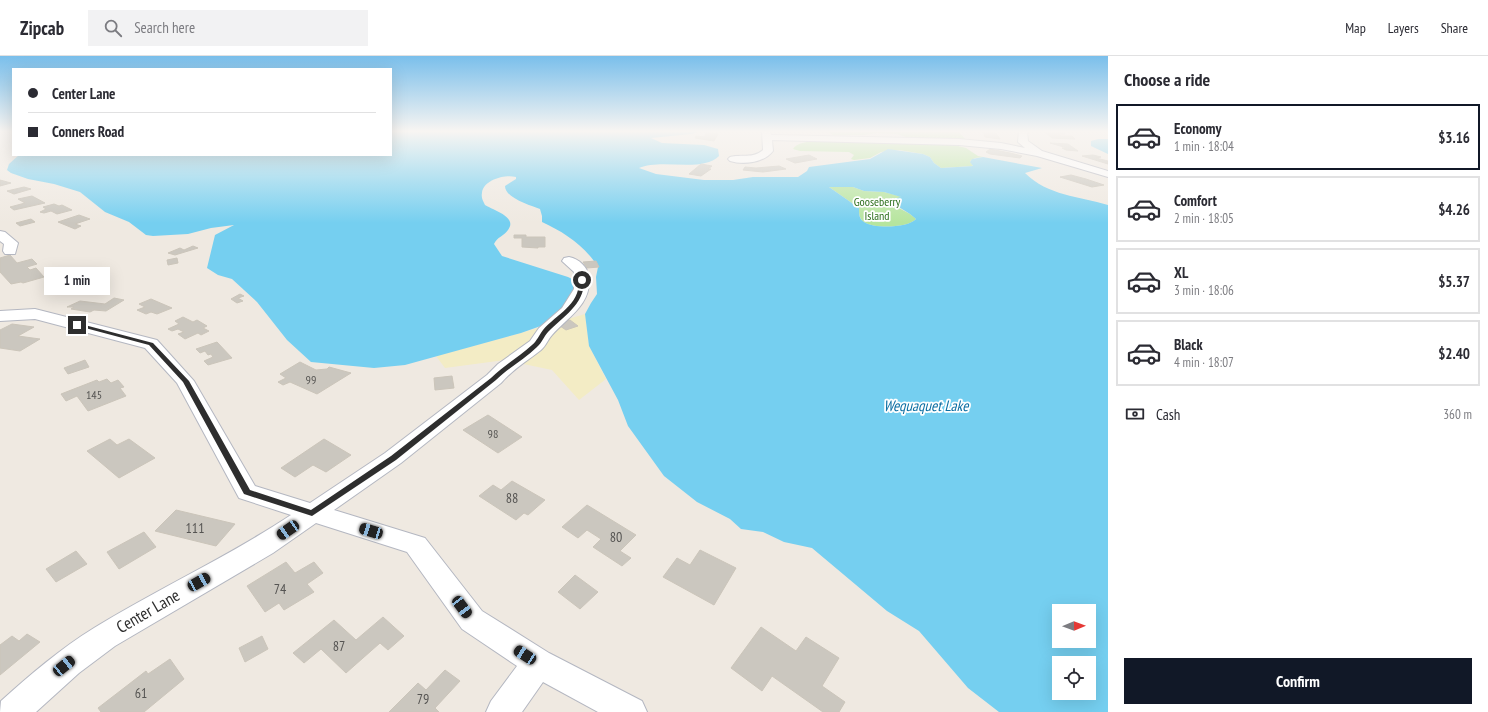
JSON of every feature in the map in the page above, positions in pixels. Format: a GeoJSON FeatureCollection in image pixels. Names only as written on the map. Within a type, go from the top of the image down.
{"type":"FeatureCollection","features":[{"type":"Feature","properties":{"kind":"street"},"geometry":{"type":"LineString","coordinates":[[1067,162],[1108,174]]}},
{"type":"Feature","properties":{"kind":"street"},"geometry":{"type":"LineString","coordinates":[[0,236],[11,243],[10,251]]}},
{"type":"Feature","properties":{"kind":"street","name":"Center Lane"},"geometry":{"type":"LineString","coordinates":[[12,712],[55,674],[94,644],[160,604],[264,546],[393,458],[494,379],[504,368],[536,346],[545,332],[568,311],[582,289],[580,272],[578,268],[569,261]]}},
{"type":"Feature","properties":{"kind":"street"},"geometry":{"type":"LineString","coordinates":[[0,316],[35,314],[151,344],[185,381],[247,492],[416,545],[472,620],[538,664],[631,712]]}},
{"type":"Feature","properties":{"kind":"street"},"geometry":{"type":"LineString","coordinates":[[502,712],[538,664]]}},
{"type":"Feature","properties":{"kind":"green space"},"geometry":{"type":"Polygon","coordinates":[[[933,162],[970,162],[973,166],[941,168],[933,162]]]}},
{"type":"Feature","properties":{"kind":"green space","name":"Gooseberry Island"},"geometry":{"type":"Polygon","coordinates":[[[829,187],[853,187],[864,191],[884,192],[903,197],[897,207],[916,219],[912,222],[899,226],[875,226],[869,224],[861,219],[859,208],[829,187]]]}},
{"type":"Feature","properties":{"kind":"sand"},"geometry":{"type":"Polygon","coordinates":[[[585,314],[589,346],[606,379],[579,400],[552,370],[505,360],[445,368],[436,356],[521,333],[585,314]]]}},
{"type":"Feature","properties":{"kind":"water","name":"Wequaquet Lake"},"geometry":{"type":"Polygon","coordinates":[[[12,162],[710,162],[692,165],[658,164],[639,168],[656,174],[704,180],[733,180],[753,177],[798,177],[807,171],[809,167],[850,162],[933,162],[941,168],[973,166],[970,162],[1008,162],[1042,168],[1025,173],[1034,181],[1054,191],[1108,205],[1108,712],[999,712],[968,688],[919,631],[887,611],[812,548],[784,542],[763,532],[741,529],[730,519],[697,502],[664,476],[628,426],[618,400],[589,346],[585,314],[597,294],[596,277],[598,267],[593,259],[573,240],[542,222],[540,209],[509,194],[505,186],[516,179],[516,177],[506,176],[495,179],[490,181],[483,188],[482,199],[485,205],[503,214],[510,221],[508,230],[494,244],[502,256],[568,277],[576,281],[575,293],[552,322],[521,333],[405,365],[374,368],[311,362],[287,340],[257,302],[232,279],[218,275],[207,268],[215,235],[234,225],[211,228],[188,234],[146,235],[129,222],[105,212],[80,192],[54,184],[28,179],[7,170],[12,162]],[[829,187],[859,208],[860,218],[869,224],[875,226],[899,226],[912,222],[916,219],[894,204],[893,199],[901,197],[884,192],[864,191],[853,187],[829,187]]]}},
{"type":"Feature","properties":{"kind":"building"},"geometry":{"type":"Polygon","coordinates":[[[701,164],[712,166],[708,169],[711,169],[701,176],[689,174],[701,164]]]}},
{"type":"Feature","properties":{"kind":"building"},"geometry":{"type":"Polygon","coordinates":[[[779,166],[786,169],[763,172],[743,170],[745,167],[756,168],[779,166]]]}},
{"type":"Feature","properties":{"kind":"building"},"geometry":{"type":"Polygon","coordinates":[[[1071,175],[1104,185],[1092,187],[1060,177],[1071,175]]]}},
{"type":"Feature","properties":{"kind":"building"},"geometry":{"type":"Polygon","coordinates":[[[0,180],[11,183],[0,186],[0,180]]]}},
{"type":"Feature","properties":{"kind":"building"},"geometry":{"type":"Polygon","coordinates":[[[24,187],[31,189],[14,194],[7,191],[24,187]]]}},
{"type":"Feature","properties":{"kind":"building"},"geometry":{"type":"Polygon","coordinates":[[[32,196],[45,203],[14,210],[10,207],[25,203],[18,199],[32,196]]]}},
{"type":"Feature","properties":{"kind":"building"},"geometry":{"type":"Polygon","coordinates":[[[54,204],[59,206],[62,205],[72,210],[57,214],[51,211],[44,213],[40,212],[46,209],[43,207],[54,204]]]}},
{"type":"Feature","properties":{"kind":"building"},"geometry":{"type":"Polygon","coordinates":[[[79,215],[90,219],[75,224],[81,226],[75,229],[58,222],[79,215]]]}},
{"type":"Feature","properties":{"kind":"building"},"geometry":{"type":"Polygon","coordinates":[[[31,219],[35,222],[20,226],[16,223],[31,219]]]}},
{"type":"Feature","properties":{"kind":"building"},"geometry":{"type":"Polygon","coordinates":[[[514,235],[526,235],[526,237],[545,237],[545,247],[522,247],[522,238],[514,238],[514,235]]]}},
{"type":"Feature","properties":{"kind":"building"},"geometry":{"type":"Polygon","coordinates":[[[193,246],[198,248],[175,255],[168,253],[180,248],[184,250],[193,246]]]}},
{"type":"Feature","properties":{"kind":"building"},"geometry":{"type":"Polygon","coordinates":[[[10,255],[17,263],[32,259],[37,264],[27,267],[30,270],[36,268],[44,277],[23,283],[11,284],[0,272],[0,258],[10,255]]]}},
{"type":"Feature","properties":{"kind":"building"},"geometry":{"type":"Polygon","coordinates":[[[177,258],[178,263],[168,265],[167,260],[177,258]]]}},
{"type":"Feature","properties":{"kind":"building"},"geometry":{"type":"Polygon","coordinates":[[[596,261],[599,267],[587,268],[583,262],[596,261]]]}},
{"type":"Feature","properties":{"kind":"building"},"geometry":{"type":"Polygon","coordinates":[[[240,294],[244,296],[238,298],[243,301],[237,303],[231,299],[240,294]]]}},
{"type":"Feature","properties":{"kind":"building"},"geometry":{"type":"Polygon","coordinates":[[[114,298],[124,300],[106,311],[94,310],[90,312],[71,309],[74,307],[67,307],[80,301],[105,304],[114,298]]]}},
{"type":"Feature","properties":{"kind":"building"},"geometry":{"type":"Polygon","coordinates":[[[151,299],[172,308],[157,314],[151,312],[146,314],[137,310],[145,307],[139,304],[151,299]]]}},
{"type":"Feature","properties":{"kind":"building"},"geometry":{"type":"Polygon","coordinates":[[[183,317],[193,322],[197,320],[207,326],[203,328],[209,331],[201,335],[198,333],[185,339],[178,334],[184,332],[178,329],[172,331],[168,329],[179,324],[175,321],[183,317]]]}},
{"type":"Feature","properties":{"kind":"building"},"geometry":{"type":"Polygon","coordinates":[[[570,320],[578,326],[566,330],[557,324],[570,320]]]}},
{"type":"Feature","properties":{"kind":"building"},"geometry":{"type":"Polygon","coordinates":[[[12,324],[34,327],[18,336],[40,339],[20,351],[0,348],[0,330],[12,324]]]}},
{"type":"Feature","properties":{"kind":"building"},"geometry":{"type":"Polygon","coordinates":[[[217,342],[232,358],[208,365],[204,361],[213,357],[211,354],[208,355],[205,351],[200,353],[196,349],[217,342]]]}},
{"type":"Feature","properties":{"kind":"building"},"geometry":{"type":"Polygon","coordinates":[[[85,360],[89,367],[68,374],[64,368],[85,360]]]}},
{"type":"Feature","properties":{"kind":"building"},"geometry":{"type":"Polygon","coordinates":[[[300,362],[316,370],[327,369],[329,367],[351,373],[317,394],[290,382],[283,385],[278,382],[286,378],[280,374],[300,362]]]}},
{"type":"Feature","properties":{"kind":"building"},"geometry":{"type":"Polygon","coordinates":[[[452,376],[454,388],[435,390],[434,378],[452,376]]]}},
{"type":"Feature","properties":{"kind":"building"},"geometry":{"type":"Polygon","coordinates":[[[107,379],[111,383],[118,380],[124,387],[120,388],[126,396],[88,411],[77,396],[66,401],[61,394],[97,380],[99,382],[107,379]]]}},
{"type":"Feature","properties":{"kind":"building"},"geometry":{"type":"Polygon","coordinates":[[[488,415],[522,437],[498,453],[463,430],[488,415]]]}},
{"type":"Feature","properties":{"kind":"building"},"geometry":{"type":"Polygon","coordinates":[[[110,439],[117,445],[129,439],[155,458],[119,478],[87,451],[110,439]]]}},
{"type":"Feature","properties":{"kind":"building"},"geometry":{"type":"Polygon","coordinates":[[[324,439],[351,455],[326,472],[313,465],[295,477],[281,468],[324,439]]]}},
{"type":"Feature","properties":{"kind":"building"},"geometry":{"type":"Polygon","coordinates":[[[512,481],[545,500],[528,515],[524,513],[516,520],[479,496],[493,485],[501,490],[512,481]]]}},
{"type":"Feature","properties":{"kind":"building"},"geometry":{"type":"Polygon","coordinates":[[[587,505],[636,535],[620,551],[631,558],[622,566],[593,547],[601,539],[587,530],[578,538],[562,527],[587,505]]]}},
{"type":"Feature","properties":{"kind":"building"},"geometry":{"type":"Polygon","coordinates":[[[176,510],[235,524],[216,546],[155,531],[176,510]]]}},
{"type":"Feature","properties":{"kind":"building"},"geometry":{"type":"Polygon","coordinates":[[[144,532],[156,547],[119,569],[107,552],[144,532]]]}},
{"type":"Feature","properties":{"kind":"building"},"geometry":{"type":"Polygon","coordinates":[[[700,550],[736,568],[714,605],[663,577],[677,558],[690,565],[700,550]]]}},
{"type":"Feature","properties":{"kind":"building"},"geometry":{"type":"Polygon","coordinates":[[[76,551],[87,564],[56,582],[46,569],[76,551]]]}},
{"type":"Feature","properties":{"kind":"building"},"geometry":{"type":"Polygon","coordinates":[[[286,562],[295,573],[314,562],[323,573],[307,584],[314,592],[284,610],[279,603],[265,612],[247,586],[286,562]]]}},
{"type":"Feature","properties":{"kind":"building"},"geometry":{"type":"Polygon","coordinates":[[[575,575],[598,592],[580,609],[558,592],[575,575]]]}},
{"type":"Feature","properties":{"kind":"building"},"geometry":{"type":"Polygon","coordinates":[[[383,617],[404,636],[388,650],[380,643],[346,673],[321,649],[304,663],[293,653],[334,620],[356,640],[383,617]]]}},
{"type":"Feature","properties":{"kind":"building"},"geometry":{"type":"Polygon","coordinates":[[[761,627],[796,651],[806,637],[839,658],[822,686],[845,702],[839,712],[823,712],[772,676],[762,691],[731,668],[761,627]]]}},
{"type":"Feature","properties":{"kind":"building"},"geometry":{"type":"Polygon","coordinates":[[[27,634],[40,642],[0,675],[0,645],[12,636],[19,641],[27,634]]]}},
{"type":"Feature","properties":{"kind":"building"},"geometry":{"type":"Polygon","coordinates":[[[262,636],[268,649],[245,662],[239,648],[262,636]]]}},
{"type":"Feature","properties":{"kind":"building"},"geometry":{"type":"Polygon","coordinates":[[[170,659],[184,679],[144,712],[101,712],[98,708],[146,671],[148,674],[170,659]]]}},
{"type":"Feature","properties":{"kind":"building"},"geometry":{"type":"Polygon","coordinates":[[[445,670],[460,681],[435,708],[439,712],[389,712],[418,683],[426,690],[445,670]]]}},
{"type":"Feature","properties":{"kind":"route"},"geometry":{"type":"LineString","coordinates":[[77,325],[151,344],[185,381],[247,492],[312,513],[393,458],[494,379],[504,368],[536,346],[545,332],[568,311],[577,299],[582,289],[582,280]]}}]}
